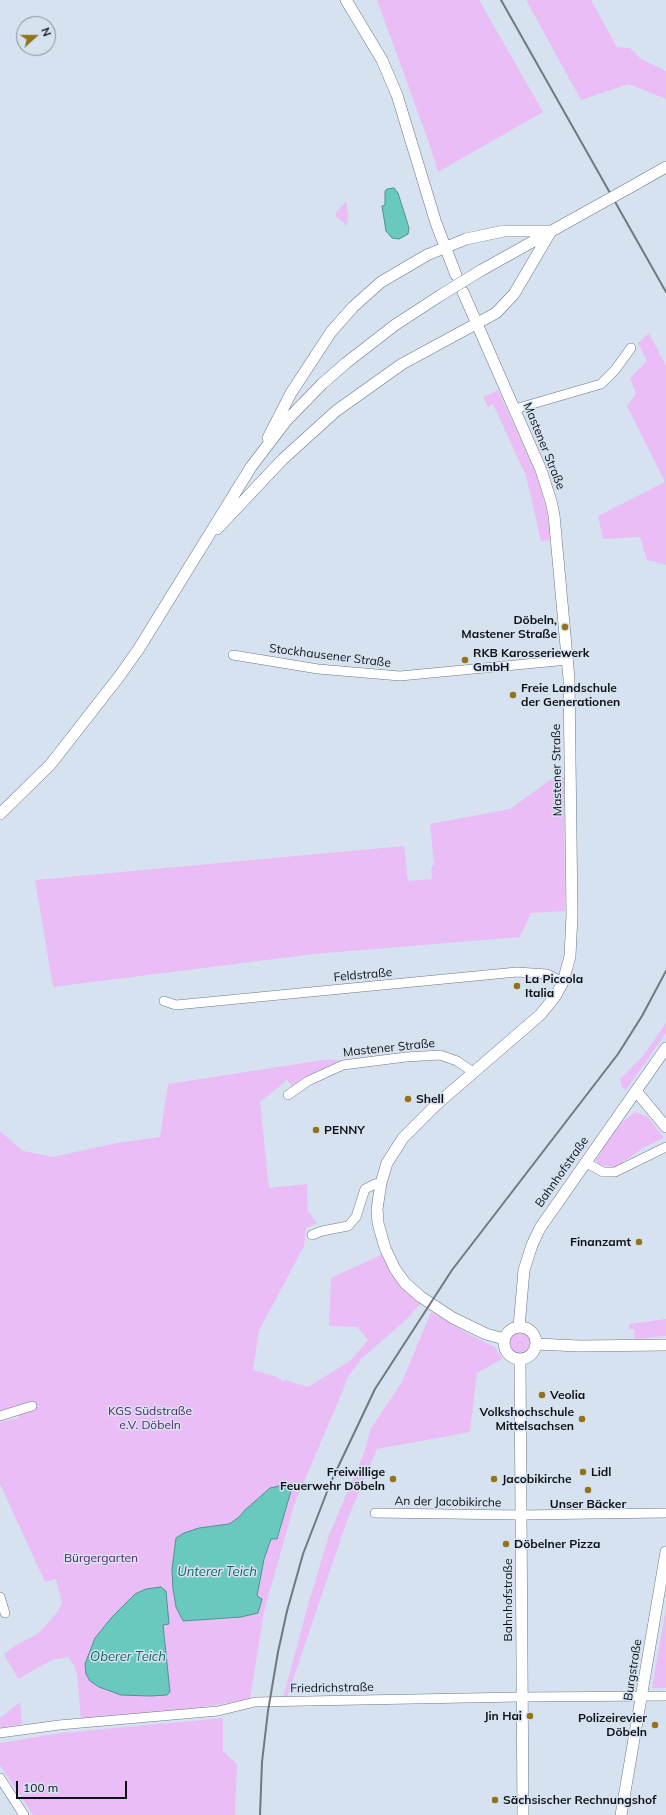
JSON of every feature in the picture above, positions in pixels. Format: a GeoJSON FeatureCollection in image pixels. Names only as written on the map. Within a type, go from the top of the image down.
{"type":"FeatureCollection","features":[{"type":"Feature","properties":{"kind":"main road"},"geometry":{"type":"LineString","coordinates":[[346,0],[382,60],[397,95],[444,248],[456,275]]}},
{"type":"Feature","properties":{"kind":"main road"},"geometry":{"type":"LineString","coordinates":[[0,814],[50,765],[98,705],[138,650],[264,447],[305,401],[346,363],[395,325],[441,295],[480,271],[662,170]]}},
{"type":"Feature","properties":{"kind":"main road"},"geometry":{"type":"LineString","coordinates":[[264,447],[270,430],[331,332],[353,307],[381,282],[403,268],[466,239],[493,232],[551,231]]}},
{"type":"Feature","properties":{"kind":"main road"},"geometry":{"type":"LineString","coordinates":[[206,539],[230,516],[283,459],[336,411],[402,364],[496,313],[514,294],[551,231]]}},
{"type":"Feature","properties":{"kind":"main road","name":"Mastener Straße"},"geometry":{"type":"LineString","coordinates":[[462,292],[515,409],[551,501],[568,660],[572,915],[570,956],[563,982],[556,995],[541,1014],[473,1072],[403,1138],[387,1163],[381,1183],[378,1197],[378,1222],[385,1248],[399,1276],[414,1292],[436,1308],[472,1328],[504,1339]]}},
{"type":"Feature","properties":{"kind":"main road","name":"Bahnhofstraße"},"geometry":{"type":"LineString","coordinates":[[519,1327],[522,1277],[532,1245],[544,1221],[666,1048]]}},
{"type":"Feature","properties":{"kind":"main road"},"geometry":{"type":"LineString","coordinates":[[636,1091],[666,1126]]}},
{"type":"Feature","properties":{"kind":"main road"},"geometry":{"type":"LineString","coordinates":[[519,1327],[529,1330],[535,1339],[536,1344],[530,1356],[520,1360],[507,1354],[504,1344],[504,1339],[509,1331],[519,1327]]}},
{"type":"Feature","properties":{"kind":"main road"},"geometry":{"type":"LineString","coordinates":[[536,1344],[580,1346],[666,1345]]}},
{"type":"Feature","properties":{"kind":"main road","name":"Bahnhofstraße"},"geometry":{"type":"LineString","coordinates":[[520,1360],[522,1815]]}},
{"type":"Feature","properties":{"kind":"main road","name":"Burgstraße"},"geometry":{"type":"LineString","coordinates":[[621,1815],[666,1552]]}},
{"type":"Feature","properties":{"kind":"street"},"geometry":{"type":"LineString","coordinates":[[515,409],[601,384],[615,370],[631,348]]}},
{"type":"Feature","properties":{"kind":"street","name":"Stockhausener Straße"},"geometry":{"type":"LineString","coordinates":[[233,654],[318,669],[400,676],[568,660]]}},
{"type":"Feature","properties":{"kind":"street","name":"Feldstraße"},"geometry":{"type":"LineString","coordinates":[[164,1001],[176,1004],[517,972],[546,974],[563,982]]}},
{"type":"Feature","properties":{"kind":"street","name":"Mastener Straße"},"geometry":{"type":"LineString","coordinates":[[288,1095],[308,1081],[343,1065],[406,1057],[440,1055],[457,1061],[473,1072]]}},
{"type":"Feature","properties":{"kind":"street"},"geometry":{"type":"LineString","coordinates":[[585,1162],[604,1172],[615,1172],[666,1147]]}},
{"type":"Feature","properties":{"kind":"street"},"geometry":{"type":"LineString","coordinates":[[312,1235],[322,1231],[348,1226],[356,1217],[365,1189],[381,1183]]}},
{"type":"Feature","properties":{"kind":"street"},"geometry":{"type":"LineString","coordinates":[[0,1416],[32,1406]]}},
{"type":"Feature","properties":{"kind":"street","name":"An der Jacobikirche"},"geometry":{"type":"LineString","coordinates":[[375,1513],[521,1515],[666,1513]]}},
{"type":"Feature","properties":{"kind":"street"},"geometry":{"type":"LineString","coordinates":[[0,1597],[5,1613]]}},
{"type":"Feature","properties":{"kind":"street","name":"Friedrichstraße"},"geometry":{"type":"LineString","coordinates":[[0,1733],[59,1725],[218,1711],[256,1702],[522,1696],[666,1696]]}},
{"type":"Feature","properties":{"kind":"street"},"geometry":{"type":"LineString","coordinates":[[0,1778],[24,1815]]}},
{"type":"Feature","properties":{"kind":"green space"},"geometry":{"type":"Polygon","coordinates":[[[377,0],[479,0],[543,112],[438,172],[428,140],[377,0]]]}},
{"type":"Feature","properties":{"kind":"green space"},"geometry":{"type":"Polygon","coordinates":[[[526,0],[591,0],[617,47],[630,48],[641,59],[666,71],[666,99],[629,84],[581,100],[526,0]]]}},
{"type":"Feature","properties":{"kind":"green space"},"geometry":{"type":"Polygon","coordinates":[[[346,201],[348,216],[347,226],[336,216],[336,213],[346,201]]]}},
{"type":"Feature","properties":{"kind":"green space"},"geometry":{"type":"Polygon","coordinates":[[[649,333],[666,366],[666,565],[647,560],[640,537],[603,539],[598,516],[665,482],[627,406],[636,394],[630,378],[647,361],[638,343],[649,333]]]}},
{"type":"Feature","properties":{"kind":"green space"},"geometry":{"type":"Polygon","coordinates":[[[498,390],[536,474],[546,507],[551,540],[541,541],[526,476],[493,404],[488,407],[483,397],[498,390]]]}},
{"type":"Feature","properties":{"kind":"green space"},"geometry":{"type":"Polygon","coordinates":[[[564,777],[565,911],[531,913],[520,937],[314,954],[53,987],[35,880],[404,846],[408,881],[432,879],[431,868],[434,865],[430,824],[510,809],[550,780],[564,777]]]}},
{"type":"Feature","properties":{"kind":"green space"},"geometry":{"type":"Polygon","coordinates":[[[666,1023],[666,1033],[626,1090],[622,1088],[620,1079],[643,1056],[666,1023]]]}},
{"type":"Feature","properties":{"kind":"green space"},"geometry":{"type":"Polygon","coordinates":[[[323,1060],[341,1060],[307,1076],[292,1086],[287,1080],[260,1102],[269,1188],[307,1184],[308,1211],[317,1223],[306,1228],[304,1246],[259,1331],[253,1370],[277,1377],[284,1382],[285,1380],[308,1387],[350,1361],[368,1340],[357,1327],[329,1326],[331,1278],[383,1254],[410,1294],[421,1303],[407,1319],[361,1359],[348,1377],[294,1505],[264,1612],[250,1699],[162,1714],[81,1720],[77,1674],[74,1665],[68,1657],[52,1660],[18,1679],[4,1654],[16,1645],[39,1633],[58,1611],[62,1603],[56,1579],[45,1582],[0,1484],[0,1422],[19,1418],[12,1410],[0,1412],[0,1131],[23,1151],[53,1157],[116,1143],[160,1137],[168,1084],[323,1060]],[[270,1488],[238,1518],[229,1524],[199,1528],[184,1533],[176,1538],[173,1560],[176,1607],[183,1621],[241,1617],[257,1596],[264,1559],[271,1539],[277,1539],[282,1527],[270,1488]],[[161,1587],[140,1591],[112,1617],[95,1638],[85,1669],[90,1681],[99,1687],[121,1695],[150,1696],[170,1692],[163,1624],[169,1624],[166,1591],[161,1587]]]}},
{"type":"Feature","properties":{"kind":"green space"},"geometry":{"type":"Polygon","coordinates":[[[635,1112],[648,1117],[664,1138],[645,1147],[615,1167],[599,1165],[596,1161],[603,1147],[622,1122],[635,1112]]]}},
{"type":"Feature","properties":{"kind":"green space"},"geometry":{"type":"Polygon","coordinates":[[[431,1312],[474,1337],[495,1347],[502,1359],[477,1373],[470,1432],[377,1449],[348,1518],[287,1697],[283,1698],[329,1535],[364,1453],[371,1428],[402,1382],[431,1312]]]}},
{"type":"Feature","properties":{"kind":"green space"},"geometry":{"type":"Polygon","coordinates":[[[666,1319],[666,1336],[635,1339],[634,1329],[629,1329],[629,1324],[666,1319]]]}},
{"type":"Feature","properties":{"kind":"green space"},"geometry":{"type":"Polygon","coordinates":[[[520,1333],[527,1336],[530,1343],[527,1350],[520,1353],[513,1350],[510,1343],[513,1336],[520,1333]]]}},
{"type":"Feature","properties":{"kind":"green space"},"geometry":{"type":"Polygon","coordinates":[[[666,1608],[666,1688],[652,1688],[666,1608]]]}},
{"type":"Feature","properties":{"kind":"green space"},"geometry":{"type":"Polygon","coordinates":[[[20,1702],[22,1724],[0,1728],[0,1718],[20,1702]]]}},
{"type":"Feature","properties":{"kind":"green space"},"geometry":{"type":"Polygon","coordinates":[[[223,1718],[223,1751],[237,1764],[235,1815],[33,1815],[0,1765],[0,1743],[61,1733],[223,1718]]]}},
{"type":"Feature","properties":{"kind":"water"},"geometry":{"type":"Polygon","coordinates":[[[394,188],[398,193],[409,228],[408,234],[399,239],[392,238],[386,231],[382,206],[385,205],[385,191],[387,189],[394,188]]]}},
{"type":"Feature","properties":{"kind":"water","name":"Unterer Teich"},"geometry":{"type":"Polygon","coordinates":[[[284,1485],[291,1491],[277,1539],[271,1539],[264,1559],[257,1596],[262,1599],[258,1613],[241,1617],[183,1621],[176,1607],[173,1589],[172,1569],[176,1538],[184,1533],[199,1528],[229,1524],[238,1518],[270,1488],[284,1485]]]}},
{"type":"Feature","properties":{"kind":"water","name":"Oberer Teich"},"geometry":{"type":"Polygon","coordinates":[[[161,1587],[166,1591],[169,1624],[163,1625],[170,1692],[167,1695],[121,1695],[99,1687],[90,1681],[86,1674],[85,1664],[95,1638],[112,1617],[135,1594],[146,1589],[161,1587]]]}},
{"type":"Feature","properties":{"kind":"railway"},"geometry":{"type":"LineString","coordinates":[[501,0],[666,292]]}},
{"type":"Feature","properties":{"kind":"railway"},"geometry":{"type":"LineString","coordinates":[[260,1815],[262,1762],[268,1711],[287,1611],[303,1554],[330,1484],[375,1389],[452,1270],[618,1054],[642,1016],[666,971]]}},
{"type":"Feature","properties":{"kind":"place","name":"Döbeln, Mastener Straße"},"geometry":{"type":"Point","coordinates":[565,627]}},
{"type":"Feature","properties":{"kind":"place","name":"RKB Karosseriewerk GmbH"},"geometry":{"type":"Point","coordinates":[465,660]}},
{"type":"Feature","properties":{"kind":"place","name":"Freie Landschule der Generationen"},"geometry":{"type":"Point","coordinates":[513,695]}},
{"type":"Feature","properties":{"kind":"place","name":"La Piccola Italia"},"geometry":{"type":"Point","coordinates":[517,986]}},
{"type":"Feature","properties":{"kind":"place","name":"Shell"},"geometry":{"type":"Point","coordinates":[408,1099]}},
{"type":"Feature","properties":{"kind":"place","name":"PENNY"},"geometry":{"type":"Point","coordinates":[316,1130]}},
{"type":"Feature","properties":{"kind":"place","name":"Finanzamt"},"geometry":{"type":"Point","coordinates":[639,1242]}},
{"type":"Feature","properties":{"kind":"place","name":"Veolia"},"geometry":{"type":"Point","coordinates":[542,1395]}},
{"type":"Feature","properties":{"kind":"place","name":"Volkshochschule Mittelsachsen"},"geometry":{"type":"Point","coordinates":[582,1419]}},
{"type":"Feature","properties":{"kind":"place","name":"Lidl"},"geometry":{"type":"Point","coordinates":[583,1472]}},
{"type":"Feature","properties":{"kind":"place","name":"Freiwillige Feuerwehr Döbeln"},"geometry":{"type":"Point","coordinates":[393,1479]}},
{"type":"Feature","properties":{"kind":"place","name":"Jacobikirche"},"geometry":{"type":"Point","coordinates":[494,1479]}},
{"type":"Feature","properties":{"kind":"place","name":"Unser Bäcker"},"geometry":{"type":"Point","coordinates":[588,1490]}},
{"type":"Feature","properties":{"kind":"place","name":"Döbelner Pizza"},"geometry":{"type":"Point","coordinates":[506,1544]}},
{"type":"Feature","properties":{"kind":"place","name":"Jin Hai"},"geometry":{"type":"Point","coordinates":[530,1716]}},
{"type":"Feature","properties":{"kind":"place","name":"Polizeirevier Döbeln"},"geometry":{"type":"Point","coordinates":[655,1725]}},
{"type":"Feature","properties":{"kind":"place","name":"Sächsischer Rechnungshof"},"geometry":{"type":"Point","coordinates":[495,1800]}},
{"type":"Feature","properties":{"kind":"park label","name":"KGS Südstraße e.V. Döbeln"},"geometry":{"type":"Point","coordinates":[150,1418]}},
{"type":"Feature","properties":{"kind":"park label","name":"Bürgergarten"},"geometry":{"type":"Point","coordinates":[101,1558]}}]}
